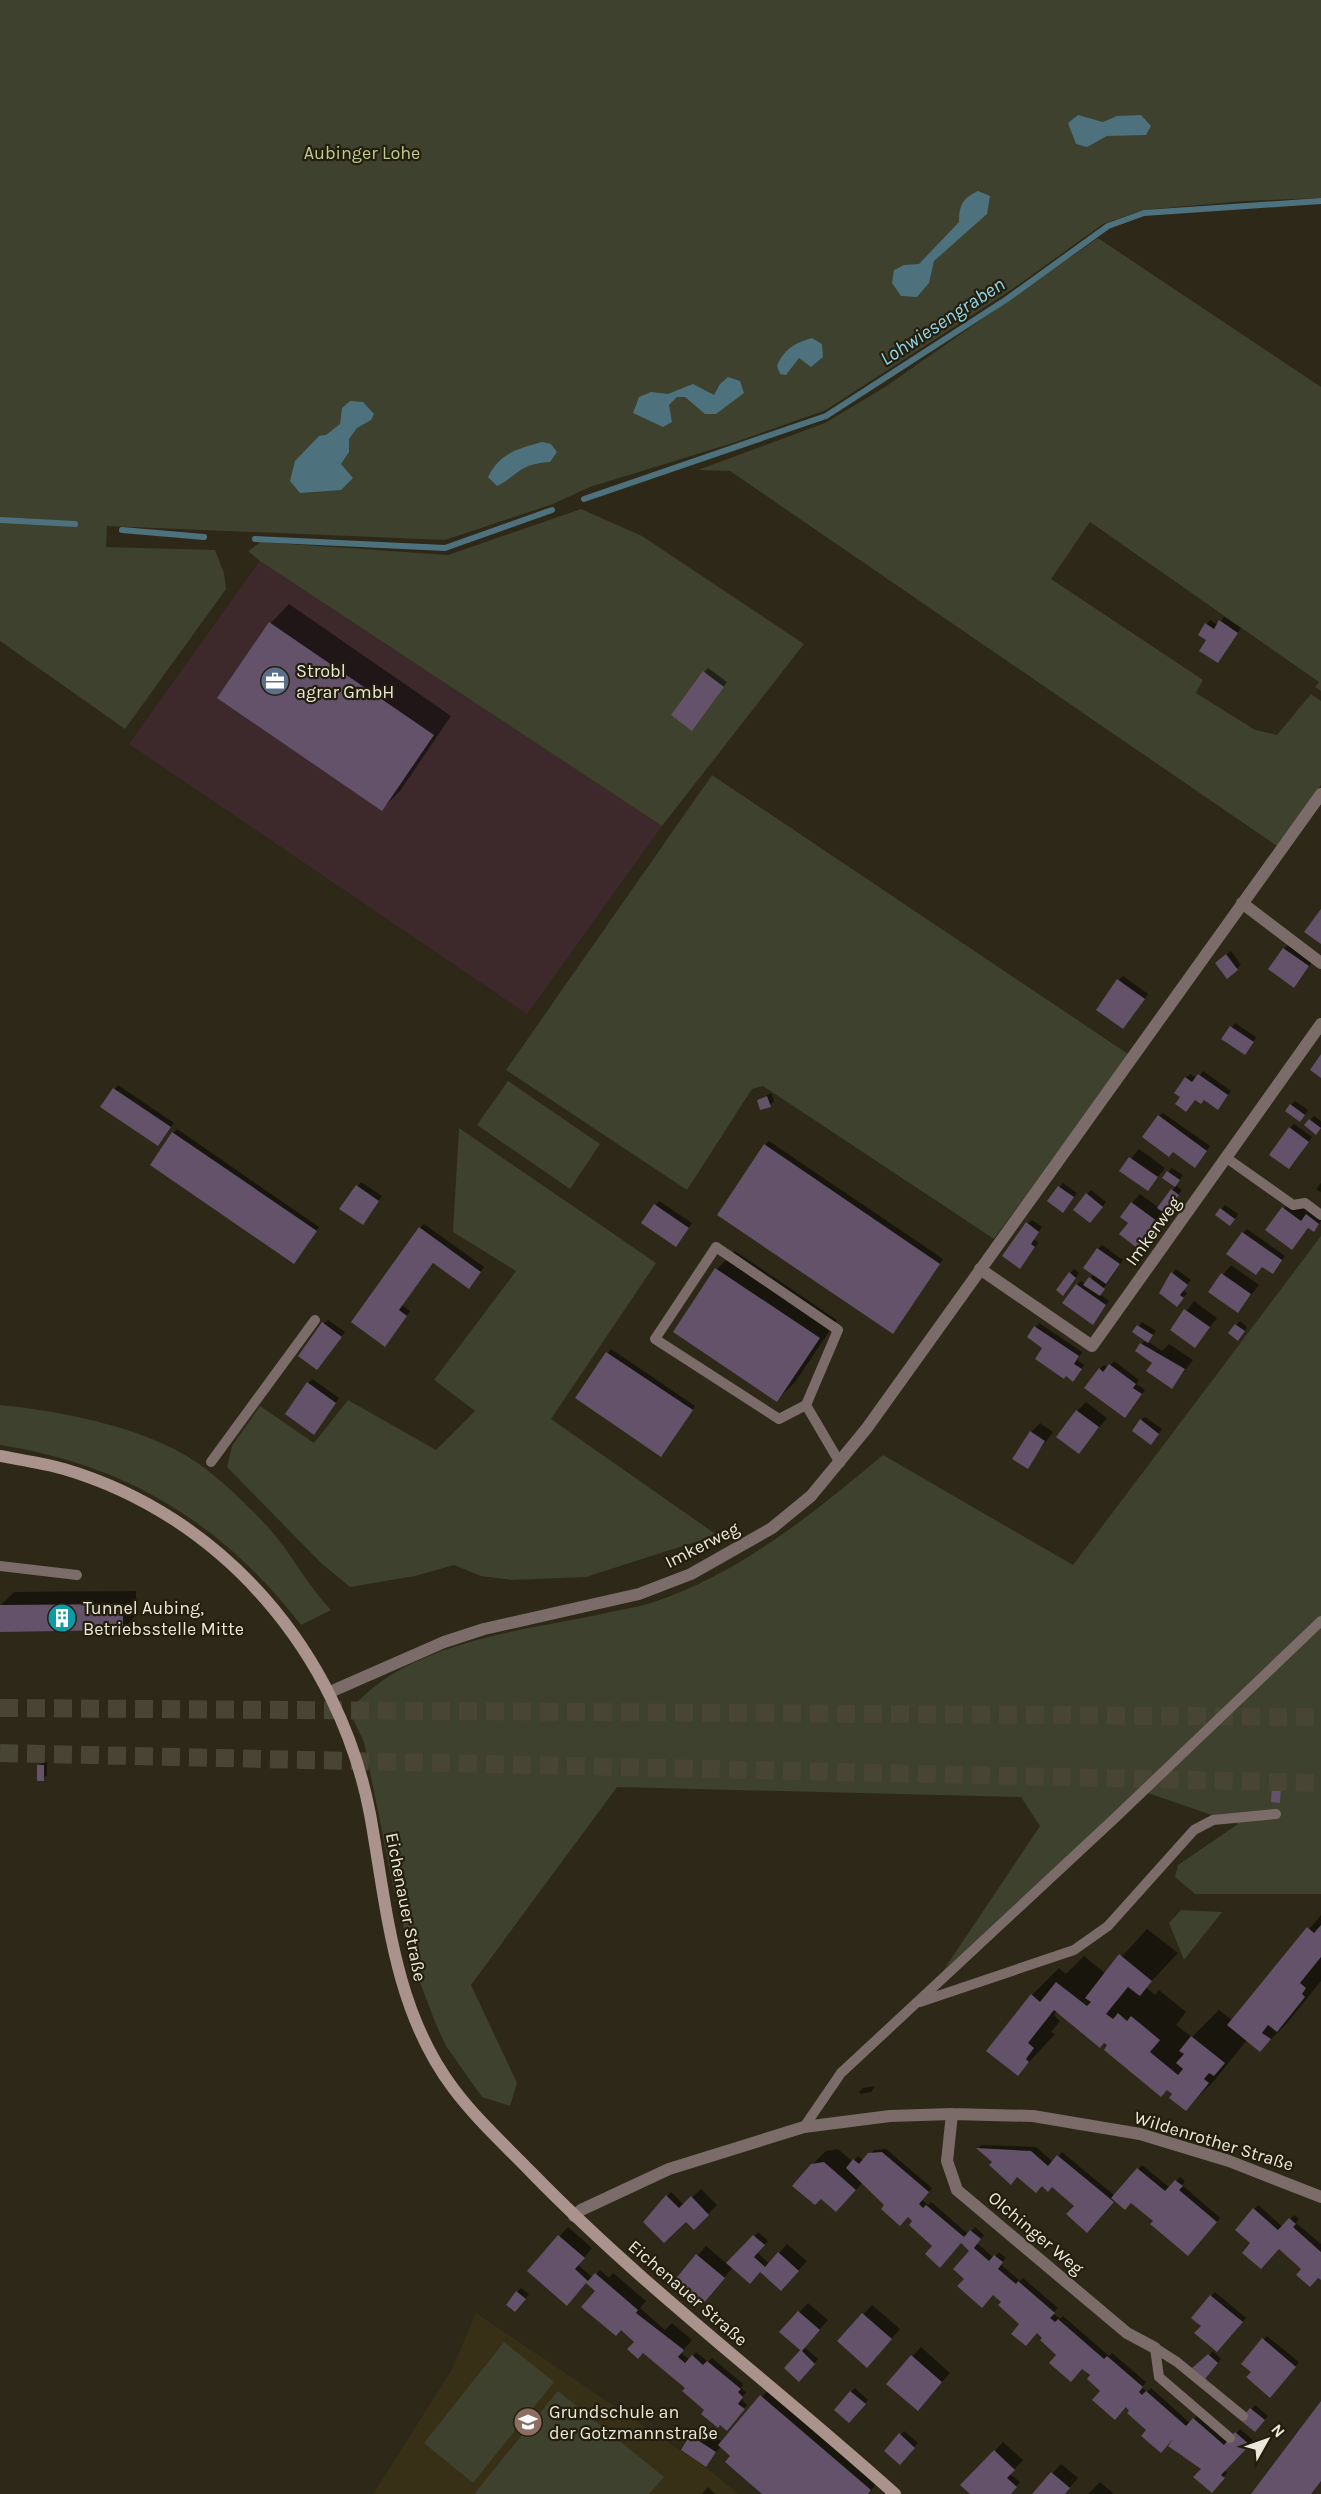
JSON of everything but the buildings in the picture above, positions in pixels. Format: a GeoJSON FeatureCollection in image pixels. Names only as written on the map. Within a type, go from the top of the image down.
{"type":"FeatureCollection","features":[{"type":"Feature","properties":{"kind":"street","name":"Imkerweg"},"geometry":{"type":"LineString","coordinates":[[330,1692],[433,1647],[474,1632],[639,1594],[691,1574],[772,1528],[811,1496],[840,1463],[1321,794]]}},
{"type":"Feature","properties":{"kind":"street"},"geometry":{"type":"LineString","coordinates":[[1242,903],[1321,963]]}},
{"type":"Feature","properties":{"kind":"street","name":"Imkerweg"},"geometry":{"type":"LineString","coordinates":[[980,1269],[1092,1346],[1228,1159],[1321,1024]]}},
{"type":"Feature","properties":{"kind":"street","name":"Eichenauer Straße"},"geometry":{"type":"LineString","coordinates":[[0,1456],[63,1469],[122,1491],[166,1514],[198,1536],[243,1575],[274,1610],[302,1647],[330,1692],[352,1744],[362,1777],[399,1978],[424,2041],[452,2087],[574,2216],[705,2333],[895,2494]]}},
{"type":"Feature","properties":{"kind":"street","name":"Wildenrother Straße"},"geometry":{"type":"LineString","coordinates":[[574,2216],[581,2210],[669,2169],[804,2127],[890,2116],[952,2114],[1033,2116],[1140,2134],[1229,2161],[1321,2196]]}},
{"type":"Feature","properties":{"kind":"street","name":"Olchinger Weg"},"geometry":{"type":"LineString","coordinates":[[952,2114],[947,2161],[957,2190],[1126,2333],[1155,2348]]}},
{"type":"Feature","properties":{"kind":"lane"},"geometry":{"type":"LineString","coordinates":[[1228,1159],[1293,1205],[1305,1203],[1321,1215]]}},
{"type":"Feature","properties":{"kind":"lane"},"geometry":{"type":"LineString","coordinates":[[716,1247],[838,1330],[806,1405],[779,1419],[655,1339],[716,1247]]}},
{"type":"Feature","properties":{"kind":"lane"},"geometry":{"type":"LineString","coordinates":[[211,1462],[315,1320]]}},
{"type":"Feature","properties":{"kind":"lane"},"geometry":{"type":"LineString","coordinates":[[806,1405],[840,1463]]}},
{"type":"Feature","properties":{"kind":"lane"},"geometry":{"type":"LineString","coordinates":[[0,1566],[77,1575]]}},
{"type":"Feature","properties":{"kind":"lane"},"geometry":{"type":"LineString","coordinates":[[804,2127],[841,2073],[1321,1621]]}},
{"type":"Feature","properties":{"kind":"lane"},"geometry":{"type":"LineString","coordinates":[[917,2003],[1074,1950],[1108,1926],[1194,1830],[1214,1820],[1276,1814]]}},
{"type":"Feature","properties":{"kind":"lane"},"geometry":{"type":"LineString","coordinates":[[1155,2348],[1177,2362],[1243,2416]]}},
{"type":"Feature","properties":{"kind":"lane"},"geometry":{"type":"LineString","coordinates":[[1155,2348],[1159,2378],[1230,2438]]}},
{"type":"Feature","properties":{"kind":"shaded area"},"geometry":{"type":"Polygon","coordinates":[[[260,561],[662,826],[527,1014],[129,744],[260,561]]]}},
{"type":"Feature","properties":{"kind":"shaded area","name":"Grundschule an der Gotzmannstraße"},"geometry":{"type":"Polygon","coordinates":[[[476,2313],[712,2472],[738,2494],[373,2494],[451,2371],[476,2313]]]}},
{"type":"Feature","properties":{"kind":"green space","name":"Aubinger Lohe"},"geometry":{"type":"Polygon","coordinates":[[[0,0],[1321,0],[1321,198],[1245,201],[1143,210],[1103,224],[1014,288],[826,410],[733,443],[590,487],[553,504],[445,540],[107,526],[106,547],[215,550],[224,573],[226,589],[125,729],[0,641],[0,0]]]}},
{"type":"Feature","properties":{"kind":"green space"},"geometry":{"type":"Polygon","coordinates":[[[1098,238],[1321,387],[1321,691],[1315,687],[1319,682],[1090,522],[1051,579],[1203,680],[1196,693],[1255,730],[1277,735],[1311,694],[1321,701],[1321,785],[1277,846],[730,471],[698,470],[825,423],[885,387],[1098,238]]]}},
{"type":"Feature","properties":{"kind":"green space"},"geometry":{"type":"Polygon","coordinates":[[[581,509],[642,536],[804,644],[662,826],[248,551],[261,542],[448,555],[581,509]]]}},
{"type":"Feature","properties":{"kind":"green space"},"geometry":{"type":"Polygon","coordinates":[[[712,775],[1128,1054],[994,1239],[763,1086],[752,1089],[687,1190],[506,1070],[712,775]]]}},
{"type":"Feature","properties":{"kind":"green space"},"geometry":{"type":"Polygon","coordinates":[[[508,1081],[600,1144],[570,1189],[477,1125],[508,1081]]]}},
{"type":"Feature","properties":{"kind":"green space"},"geometry":{"type":"Polygon","coordinates":[[[459,1128],[656,1263],[551,1419],[717,1535],[586,1577],[512,1580],[481,1576],[454,1565],[415,1576],[350,1587],[321,1563],[227,1467],[232,1446],[260,1406],[314,1443],[348,1400],[436,1450],[475,1411],[434,1380],[516,1271],[453,1232],[459,1128]]]}},
{"type":"Feature","properties":{"kind":"green space"},"geometry":{"type":"Polygon","coordinates":[[[1321,1236],[1321,1894],[1195,1894],[1175,1877],[1178,1865],[1238,1824],[1139,1790],[943,1971],[1040,1826],[1021,1797],[617,1787],[471,1985],[517,2083],[510,2106],[482,2097],[446,2046],[415,1969],[394,1891],[364,1742],[353,1719],[351,1709],[375,1686],[403,1668],[434,1654],[502,1634],[645,1605],[684,1591],[745,1559],[774,1540],[883,1455],[1073,1565],[1321,1236]]]}},
{"type":"Feature","properties":{"kind":"green space"},"geometry":{"type":"Polygon","coordinates":[[[0,1405],[52,1412],[108,1424],[162,1443],[186,1456],[223,1483],[267,1526],[331,1610],[301,1625],[271,1589],[238,1557],[205,1528],[168,1504],[90,1467],[46,1454],[0,1445],[0,1405]]]}},
{"type":"Feature","properties":{"kind":"green space"},"geometry":{"type":"Polygon","coordinates":[[[1181,1910],[1222,1912],[1184,1960],[1169,1923],[1181,1910]]]}},
{"type":"Feature","properties":{"kind":"green space"},"geometry":{"type":"Polygon","coordinates":[[[504,2342],[554,2382],[473,2483],[424,2443],[504,2342]]]}},
{"type":"Feature","properties":{"kind":"green space"},"geometry":{"type":"Polygon","coordinates":[[[558,2391],[664,2477],[649,2494],[474,2494],[558,2391]]]}},
{"type":"Feature","properties":{"kind":"water"},"geometry":{"type":"Polygon","coordinates":[[[1078,115],[1103,122],[1117,116],[1141,115],[1151,126],[1146,135],[1107,136],[1087,147],[1076,144],[1068,123],[1078,115]]]}},
{"type":"Feature","properties":{"kind":"water"},"geometry":{"type":"Polygon","coordinates":[[[978,191],[990,196],[987,214],[934,261],[929,283],[917,297],[901,296],[892,283],[894,270],[904,265],[919,264],[959,222],[963,203],[978,191]]]}},
{"type":"Feature","properties":{"kind":"water"},"geometry":{"type":"Polygon","coordinates":[[[812,338],[822,344],[823,357],[811,367],[799,358],[786,375],[780,374],[777,366],[787,351],[800,342],[812,338]]]}},
{"type":"Feature","properties":{"kind":"water"},"geometry":{"type":"Polygon","coordinates":[[[728,377],[740,381],[744,393],[716,414],[705,414],[685,397],[677,397],[669,405],[672,422],[663,427],[633,413],[639,397],[651,392],[668,394],[693,384],[714,395],[720,384],[728,377]]]}},
{"type":"Feature","properties":{"kind":"water"},"geometry":{"type":"Polygon","coordinates":[[[350,401],[363,402],[374,414],[371,420],[357,428],[349,439],[349,452],[341,464],[353,478],[341,490],[300,493],[290,481],[295,461],[319,436],[326,435],[340,424],[342,408],[350,401]]]}},
{"type":"Feature","properties":{"kind":"water"},"geometry":{"type":"Polygon","coordinates":[[[542,442],[551,444],[557,452],[550,462],[526,467],[497,486],[488,477],[498,462],[510,453],[542,442]]]}},
{"type":"Feature","properties":{"kind":"waterway","name":"Lohwiesengraben"},"geometry":{"type":"LineString","coordinates":[[584,499],[826,416],[1007,299],[1108,226],[1144,213],[1321,201]]}},
{"type":"Feature","properties":{"kind":"waterway"},"geometry":{"type":"LineString","coordinates":[[255,539],[445,548],[552,510]]}},
{"type":"Feature","properties":{"kind":"waterway"},"geometry":{"type":"LineString","coordinates":[[0,520],[75,524]]}},
{"type":"Feature","properties":{"kind":"waterway"},"geometry":{"type":"LineString","coordinates":[[122,530],[204,537]]}},
{"type":"Feature","properties":{"kind":"tunnel"},"geometry":{"type":"LineString","coordinates":[[0,1708],[1321,1717]]}},
{"type":"Feature","properties":{"kind":"tunnel"},"geometry":{"type":"LineString","coordinates":[[0,1753],[1321,1783]]}},
{"type":"Feature","properties":{"kind":"place","name":"Strobl agrar GmbH"},"geometry":{"type":"Point","coordinates":[275,681]}},
{"type":"Feature","properties":{"kind":"place","name":"Tunnel Aubing, Betriebsstelle Mitte"},"geometry":{"type":"Point","coordinates":[62,1618]}},
{"type":"Feature","properties":{"kind":"place","name":"Grundschule an der Gotzmannstraße"},"geometry":{"type":"Point","coordinates":[528,2422]}}]}
